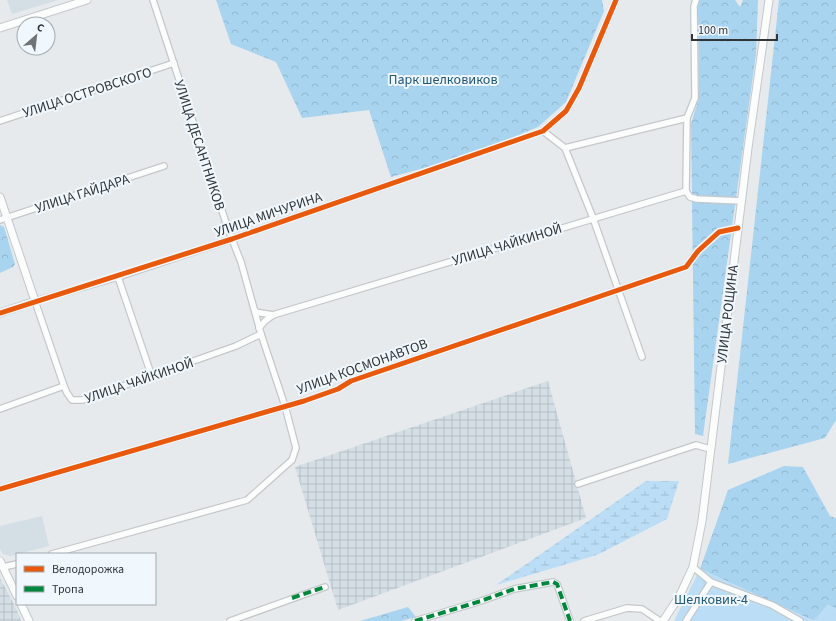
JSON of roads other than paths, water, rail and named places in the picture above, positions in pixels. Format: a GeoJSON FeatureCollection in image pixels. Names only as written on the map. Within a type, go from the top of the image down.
{"type":"FeatureCollection","features":[{"type":"Feature","properties":{"kind":"street"},"geometry":{"type":"LineString","coordinates":[[0,28],[87,0]]}},
{"type":"Feature","properties":{"kind":"street","name":"УЛИЦА ДЕСАНТНИКОВ"},"geometry":{"type":"LineString","coordinates":[[153,0],[232,239],[260,331]]}},
{"type":"Feature","properties":{"kind":"street"},"geometry":{"type":"LineString","coordinates":[[616,0],[579,88],[566,111],[543,131],[565,148],[593,218],[642,357]]}},
{"type":"Feature","properties":{"kind":"street"},"geometry":{"type":"LineString","coordinates":[[696,0],[694,6],[696,98],[687,118],[686,191],[690,196],[697,199],[742,201]]}},
{"type":"Feature","properties":{"kind":"street","name":"УЛИЦА РОЩИНА"},"geometry":{"type":"LineString","coordinates":[[663,621],[679,597],[693,567],[702,521],[738,228],[769,0]]}},
{"type":"Feature","properties":{"kind":"street","name":"УЛИЦА ОСТРОВСКОГО"},"geometry":{"type":"LineString","coordinates":[[0,121],[174,63]]}},
{"type":"Feature","properties":{"kind":"street"},"geometry":{"type":"LineString","coordinates":[[565,148],[687,118]]}},
{"type":"Feature","properties":{"kind":"street","name":"УЛИЦА МИЧУРИНА"},"geometry":{"type":"LineString","coordinates":[[0,313],[35,301],[118,277],[232,239],[543,131]]}},
{"type":"Feature","properties":{"kind":"street","name":"УЛИЦА ГАЙДАРА"},"geometry":{"type":"LineString","coordinates":[[3,219],[164,166]]}},
{"type":"Feature","properties":{"kind":"street","name":"УЛИЦА ЧАЙКИНОЙ"},"geometry":{"type":"LineString","coordinates":[[0,409],[64,386],[69,397],[79,401],[152,377],[236,346],[260,331],[265,321],[273,315],[686,191]]}},
{"type":"Feature","properties":{"kind":"street"},"geometry":{"type":"LineString","coordinates":[[0,197],[3,219],[35,301],[64,386]]}},
{"type":"Feature","properties":{"kind":"street","name":"УЛИЦА КОСМОНАВТОВ"},"geometry":{"type":"LineString","coordinates":[[0,489],[285,406],[338,389],[350,381],[549,315],[686,267],[698,251],[719,232],[738,228]]}},
{"type":"Feature","properties":{"kind":"street"},"geometry":{"type":"LineString","coordinates":[[118,277],[152,377]]}},
{"type":"Feature","properties":{"kind":"street","name":"УЛИЦА ЧАЙКИНОЙ"},"geometry":{"type":"LineString","coordinates":[[255,312],[273,315]]}},
{"type":"Feature","properties":{"kind":"street"},"geometry":{"type":"LineString","coordinates":[[56,553],[247,500],[291,463],[296,453],[296,448],[285,406],[260,331]]}},
{"type":"Feature","properties":{"kind":"street"},"geometry":{"type":"LineString","coordinates":[[578,484],[696,445],[710,449]]}},
{"type":"Feature","properties":{"kind":"street"},"geometry":{"type":"LineString","coordinates":[[16,564],[2,564],[16,594]]}},
{"type":"Feature","properties":{"kind":"street"},"geometry":{"type":"LineString","coordinates":[[693,567],[711,582],[772,605],[800,621]]}},
{"type":"Feature","properties":{"kind":"street"},"geometry":{"type":"LineString","coordinates":[[416,621],[514,589],[553,582],[557,584],[570,621]]}},
{"type":"Feature","properties":{"kind":"street"},"geometry":{"type":"LineString","coordinates":[[686,621],[711,582]]}},
{"type":"Feature","properties":{"kind":"street"},"geometry":{"type":"LineString","coordinates":[[230,621],[325,587]]}},
{"type":"Feature","properties":{"kind":"street"},"geometry":{"type":"LineString","coordinates":[[21,605],[29,621]]}},
{"type":"Feature","properties":{"kind":"street"},"geometry":{"type":"LineString","coordinates":[[584,621],[627,608],[642,609],[660,621]]}},
{"type":"Feature","properties":{"kind":"park label","name":"Парк шелковиков"},"geometry":{"type":"Point","coordinates":[443,79]}},
{"type":"Feature","properties":{"kind":"park label","name":"Шелковик-4"},"geometry":{"type":"Point","coordinates":[711,599]}}]}
